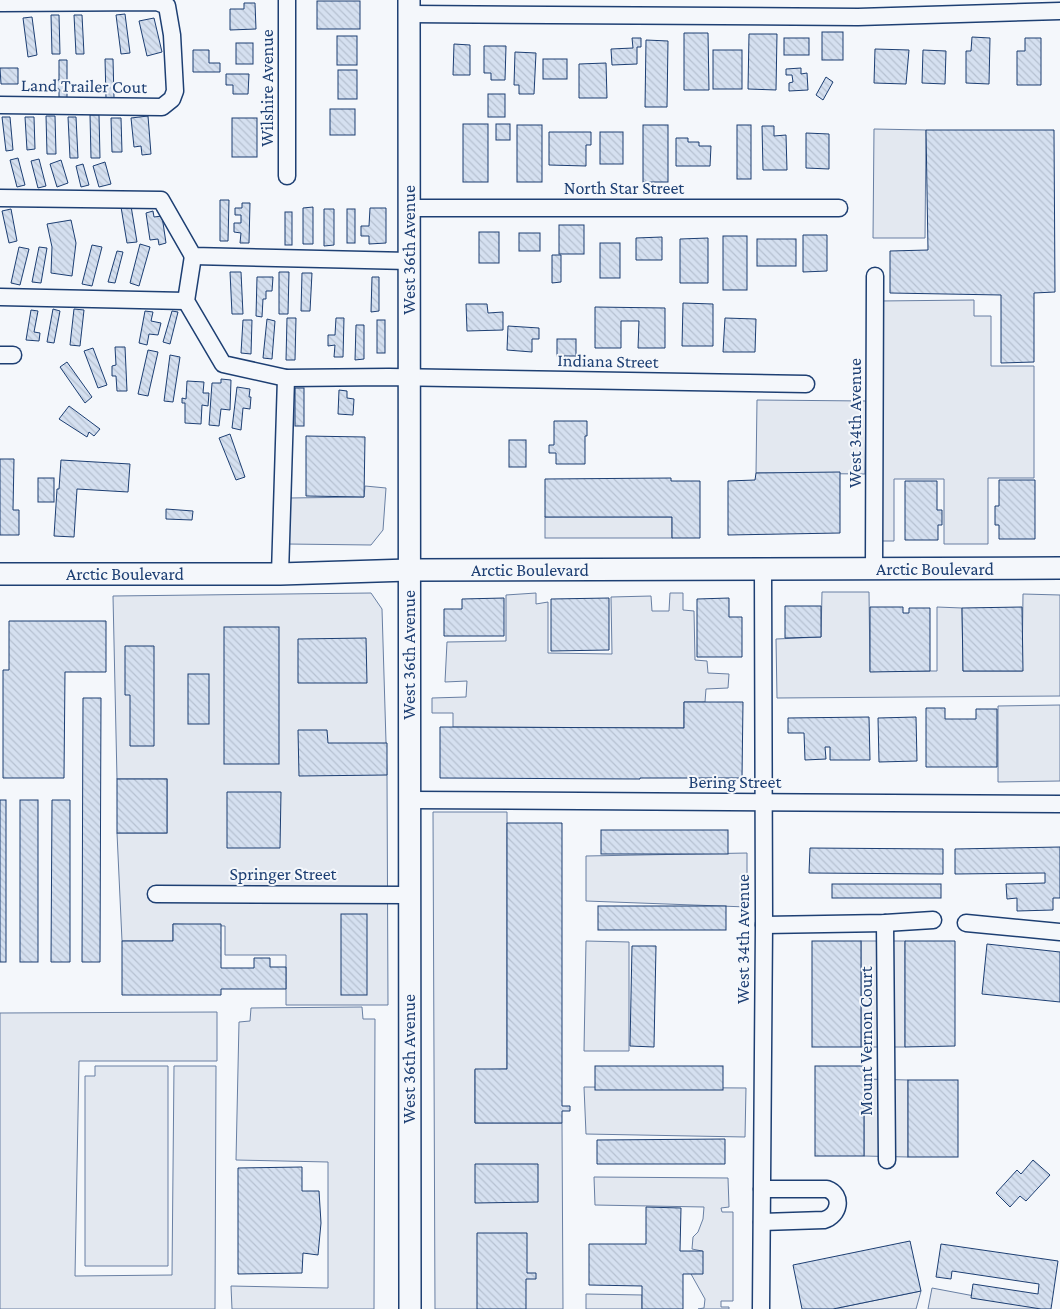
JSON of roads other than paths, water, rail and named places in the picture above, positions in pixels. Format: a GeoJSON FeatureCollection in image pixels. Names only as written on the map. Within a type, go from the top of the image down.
{"type":"FeatureCollection","features":[{"type":"Feature","properties":{"kind":"main road","name":"West 36th Avenue"},"geometry":{"type":"LineString","coordinates":[[409,7],[410,1309]]}},
{"type":"Feature","properties":{"kind":"main road","name":"Arctic Boulevard"},"geometry":{"type":"LineString","coordinates":[[0,574],[280,574],[409,570],[1060,568]]}},
{"type":"Feature","properties":{"kind":"street","name":"Wilshire Avenue"},"geometry":{"type":"LineString","coordinates":[[287,0],[287,176]]}},
{"type":"Feature","properties":{"kind":"street","name":"Land Trailer Cout"},"geometry":{"type":"LineString","coordinates":[[0,3],[157,2],[167,6],[172,34],[175,91],[172,99],[162,107],[0,105]]}},
{"type":"Feature","properties":{"kind":"street"},"geometry":{"type":"LineString","coordinates":[[409,7],[858,17],[1060,11]]}},
{"type":"Feature","properties":{"kind":"street"},"geometry":{"type":"LineString","coordinates":[[0,198],[160,200],[193,256],[186,301],[0,297]]}},
{"type":"Feature","properties":{"kind":"street","name":"North Star Street"},"geometry":{"type":"LineString","coordinates":[[409,208],[839,208]]}},
{"type":"Feature","properties":{"kind":"street"},"geometry":{"type":"LineString","coordinates":[[193,256],[409,261]]}},
{"type":"Feature","properties":{"kind":"street","name":"West 34th Avenue"},"geometry":{"type":"LineString","coordinates":[[874,569],[875,276]]}},
{"type":"Feature","properties":{"kind":"street","name":"Indiana Street"},"geometry":{"type":"LineString","coordinates":[[186,301],[223,364],[286,378],[806,384]]}},
{"type":"Feature","properties":{"kind":"street"},"geometry":{"type":"LineString","coordinates":[[280,574],[286,378]]}},
{"type":"Feature","properties":{"kind":"street","name":"West 34th Avenue"},"geometry":{"type":"LineString","coordinates":[[761,1309],[764,925],[763,569]]}},
{"type":"Feature","properties":{"kind":"street","name":"Bering Street"},"geometry":{"type":"LineString","coordinates":[[410,800],[1060,804]]}},
{"type":"Feature","properties":{"kind":"street","name":"Springer Street"},"geometry":{"type":"LineString","coordinates":[[156,894],[409,894]]}},
{"type":"Feature","properties":{"kind":"street"},"geometry":{"type":"LineString","coordinates":[[764,925],[885,923],[933,920]]}},
{"type":"Feature","properties":{"kind":"street","name":"Mount Vernon Court"},"geometry":{"type":"LineString","coordinates":[[885,923],[886,1160]]}},
{"type":"Feature","properties":{"kind":"street"},"geometry":{"type":"LineString","coordinates":[[966,923],[1060,932]]}},
{"type":"Feature","properties":{"kind":"street"},"geometry":{"type":"LineString","coordinates":[[762,1189],[828,1189],[832,1190],[839,1199],[839,1205],[829,1219],[762,1222]]}}]}
